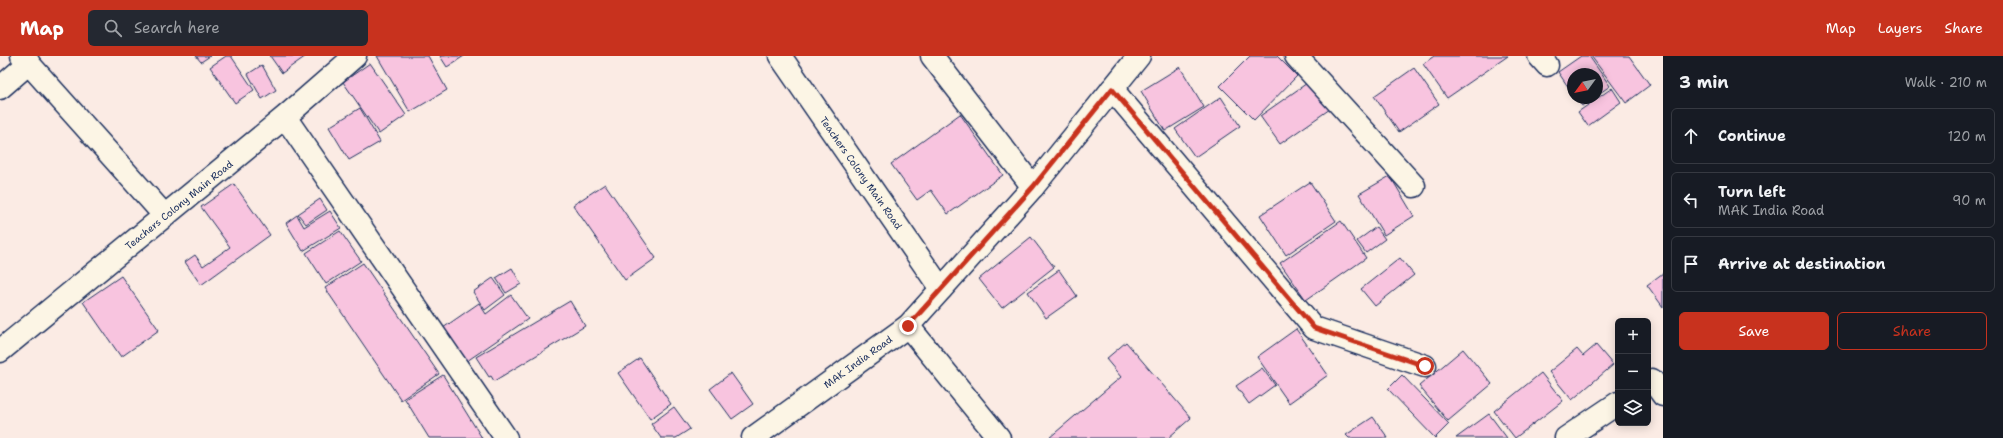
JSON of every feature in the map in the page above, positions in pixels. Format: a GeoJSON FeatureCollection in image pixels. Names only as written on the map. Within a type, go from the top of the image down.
{"type":"FeatureCollection","features":[{"type":"Feature","properties":{"kind":"street","name":"Teachers Colony Main Road"},"geometry":{"type":"LineString","coordinates":[[0,351],[285,117],[355,56]]}},
{"type":"Feature","properties":{"kind":"street","name":"Teachers Colony Main Road"},"geometry":{"type":"LineString","coordinates":[[780,56],[941,289]]}},
{"type":"Feature","properties":{"kind":"street"},"geometry":{"type":"LineString","coordinates":[[932,56],[1033,187]]}},
{"type":"Feature","properties":{"kind":"street","name":"MAK India Road"},"geometry":{"type":"LineString","coordinates":[[753,438],[908,326],[1033,187],[1139,56]]}},
{"type":"Feature","properties":{"kind":"street"},"geometry":{"type":"LineString","coordinates":[[1296,56],[1414,186]]}},
{"type":"Feature","properties":{"kind":"street"},"geometry":{"type":"LineString","coordinates":[[0,88],[26,60],[165,216]]}},
{"type":"Feature","properties":{"kind":"street"},"geometry":{"type":"LineString","coordinates":[[1112,89],[1314,328],[1425,366]]}},
{"type":"Feature","properties":{"kind":"street"},"geometry":{"type":"LineString","coordinates":[[285,117],[506,438]]}},
{"type":"Feature","properties":{"kind":"street"},"geometry":{"type":"LineString","coordinates":[[908,326],[999,438]]}},
{"type":"Feature","properties":{"kind":"street"},"geometry":{"type":"LineString","coordinates":[[1566,438],[1615,405]]}},
{"type":"Feature","properties":{"kind":"building"},"geometry":{"type":"Polygon","coordinates":[[[196,56],[210,56],[201,62],[196,56]]]}},
{"type":"Feature","properties":{"kind":"building"},"geometry":{"type":"Polygon","coordinates":[[[226,56],[231,56],[254,90],[235,103],[210,67],[226,56]]]}},
{"type":"Feature","properties":{"kind":"building"},"geometry":{"type":"Polygon","coordinates":[[[270,56],[306,56],[282,73],[270,56]]]}},
{"type":"Feature","properties":{"kind":"building"},"geometry":{"type":"Polygon","coordinates":[[[377,56],[428,56],[447,90],[410,112],[377,56]]]}},
{"type":"Feature","properties":{"kind":"building"},"geometry":{"type":"Polygon","coordinates":[[[440,56],[464,56],[447,67],[440,56]]]}},
{"type":"Feature","properties":{"kind":"building"},"geometry":{"type":"Polygon","coordinates":[[[1250,56],[1277,56],[1297,76],[1254,120],[1220,86],[1250,56]]]}},
{"type":"Feature","properties":{"kind":"building"},"geometry":{"type":"Polygon","coordinates":[[[1434,56],[1508,56],[1447,98],[1423,64],[1434,56]]]}},
{"type":"Feature","properties":{"kind":"building"},"geometry":{"type":"Polygon","coordinates":[[[1581,56],[1589,56],[1597,68],[1567,68],[1567,85],[1558,72],[1581,56]]]}},
{"type":"Feature","properties":{"kind":"building"},"geometry":{"type":"Polygon","coordinates":[[[1591,56],[1629,56],[1650,85],[1626,103],[1603,72],[1603,68],[1600,68],[1591,56]]]}},
{"type":"Feature","properties":{"kind":"building"},"geometry":{"type":"Polygon","coordinates":[[[370,63],[406,115],[379,134],[343,82],[370,63]]]}},
{"type":"Feature","properties":{"kind":"building"},"geometry":{"type":"Polygon","coordinates":[[[262,65],[276,90],[262,99],[248,74],[262,65]]]}},
{"type":"Feature","properties":{"kind":"building"},"geometry":{"type":"Polygon","coordinates":[[[1180,67],[1204,107],[1165,131],[1141,91],[1180,67]]]}},
{"type":"Feature","properties":{"kind":"building"},"geometry":{"type":"Polygon","coordinates":[[[1414,68],[1439,104],[1399,132],[1374,96],[1414,68]]]}},
{"type":"Feature","properties":{"kind":"building"},"geometry":{"type":"Polygon","coordinates":[[[1603,76],[1610,86],[1603,91],[1603,76]]]}},
{"type":"Feature","properties":{"kind":"building"},"geometry":{"type":"Polygon","coordinates":[[[1310,81],[1330,109],[1280,144],[1260,116],[1310,81]]]}},
{"type":"Feature","properties":{"kind":"building"},"geometry":{"type":"Polygon","coordinates":[[[1612,88],[1621,102],[1588,126],[1578,112],[1589,104],[1603,104],[1603,94],[1612,88]]]}},
{"type":"Feature","properties":{"kind":"building"},"geometry":{"type":"Polygon","coordinates":[[[1221,97],[1240,126],[1195,157],[1175,129],[1221,97]]]}},
{"type":"Feature","properties":{"kind":"building"},"geometry":{"type":"Polygon","coordinates":[[[360,108],[380,142],[349,160],[329,127],[360,108]]]}},
{"type":"Feature","properties":{"kind":"building"},"geometry":{"type":"Polygon","coordinates":[[[960,114],[1003,175],[948,214],[931,190],[917,200],[891,164],[960,114]]]}},
{"type":"Feature","properties":{"kind":"building"},"geometry":{"type":"Polygon","coordinates":[[[1390,176],[1414,216],[1384,235],[1359,194],[1390,176]]]}},
{"type":"Feature","properties":{"kind":"building"},"geometry":{"type":"Polygon","coordinates":[[[1310,182],[1336,221],[1286,255],[1260,215],[1310,182]]]}},
{"type":"Feature","properties":{"kind":"building"},"geometry":{"type":"Polygon","coordinates":[[[234,184],[270,235],[201,285],[185,262],[195,255],[203,266],[230,247],[201,207],[234,184]]]}},
{"type":"Feature","properties":{"kind":"building"},"geometry":{"type":"Polygon","coordinates":[[[605,184],[656,258],[625,280],[573,205],[605,184]]]}},
{"type":"Feature","properties":{"kind":"building"},"geometry":{"type":"Polygon","coordinates":[[[320,199],[327,210],[306,224],[298,214],[320,199]]]}},
{"type":"Feature","properties":{"kind":"building"},"geometry":{"type":"Polygon","coordinates":[[[330,211],[341,228],[303,251],[286,223],[297,215],[304,227],[330,211]]]}},
{"type":"Feature","properties":{"kind":"building"},"geometry":{"type":"Polygon","coordinates":[[[1341,221],[1366,258],[1306,300],[1280,263],[1341,221]]]}},
{"type":"Feature","properties":{"kind":"building"},"geometry":{"type":"Polygon","coordinates":[[[1376,227],[1385,239],[1366,253],[1357,241],[1376,227]]]}},
{"type":"Feature","properties":{"kind":"building"},"geometry":{"type":"Polygon","coordinates":[[[340,231],[361,261],[326,284],[306,253],[340,231]]]}},
{"type":"Feature","properties":{"kind":"building"},"geometry":{"type":"Polygon","coordinates":[[[1031,237],[1054,267],[1002,308],[979,279],[1031,237]]]}},
{"type":"Feature","properties":{"kind":"building"},"geometry":{"type":"Polygon","coordinates":[[[1400,258],[1414,275],[1375,306],[1361,289],[1400,258]]]}},
{"type":"Feature","properties":{"kind":"building"},"geometry":{"type":"Polygon","coordinates":[[[363,263],[439,374],[401,400],[325,288],[363,263]]]}},
{"type":"Feature","properties":{"kind":"building"},"geometry":{"type":"Polygon","coordinates":[[[512,268],[521,284],[506,293],[496,278],[512,268]]]}},
{"type":"Feature","properties":{"kind":"building"},"geometry":{"type":"Polygon","coordinates":[[[1059,270],[1077,296],[1046,318],[1028,292],[1059,270]]]}},
{"type":"Feature","properties":{"kind":"building"},"geometry":{"type":"Polygon","coordinates":[[[1663,273],[1663,307],[1647,285],[1663,273]]]}},
{"type":"Feature","properties":{"kind":"building"},"geometry":{"type":"Polygon","coordinates":[[[121,276],[159,330],[121,357],[83,302],[121,276]]]}},
{"type":"Feature","properties":{"kind":"building"},"geometry":{"type":"Polygon","coordinates":[[[493,278],[505,295],[485,310],[473,292],[493,278]]]}},
{"type":"Feature","properties":{"kind":"building"},"geometry":{"type":"Polygon","coordinates":[[[511,295],[528,319],[467,361],[443,328],[479,303],[486,314],[511,295]]]}},
{"type":"Feature","properties":{"kind":"building"},"geometry":{"type":"Polygon","coordinates":[[[570,301],[585,326],[494,381],[491,376],[489,377],[476,357],[570,301]]]}},
{"type":"Feature","properties":{"kind":"building"},"geometry":{"type":"Polygon","coordinates":[[[1296,329],[1328,375],[1289,403],[1257,357],[1296,329]]]}},
{"type":"Feature","properties":{"kind":"building"},"geometry":{"type":"Polygon","coordinates":[[[1126,342],[1191,418],[1168,438],[1049,438],[1121,377],[1106,359],[1126,342]]]}},
{"type":"Feature","properties":{"kind":"building"},"geometry":{"type":"Polygon","coordinates":[[[1596,345],[1613,365],[1572,400],[1549,372],[1577,349],[1583,356],[1596,345]]]}},
{"type":"Feature","properties":{"kind":"building"},"geometry":{"type":"Polygon","coordinates":[[[1463,349],[1492,384],[1448,421],[1419,386],[1463,349]]]}},
{"type":"Feature","properties":{"kind":"building"},"geometry":{"type":"Polygon","coordinates":[[[640,358],[671,404],[650,419],[618,373],[640,358]]]}},
{"type":"Feature","properties":{"kind":"building"},"geometry":{"type":"Polygon","coordinates":[[[1262,368],[1275,385],[1249,404],[1236,386],[1262,368]]]}},
{"type":"Feature","properties":{"kind":"building"},"geometry":{"type":"Polygon","coordinates":[[[731,373],[753,404],[732,419],[710,389],[731,373]]]}},
{"type":"Feature","properties":{"kind":"building"},"geometry":{"type":"Polygon","coordinates":[[[1541,373],[1563,401],[1515,438],[1494,411],[1541,373]]]}},
{"type":"Feature","properties":{"kind":"building"},"geometry":{"type":"Polygon","coordinates":[[[443,375],[482,438],[429,438],[405,399],[443,375]]]}},
{"type":"Feature","properties":{"kind":"building"},"geometry":{"type":"Polygon","coordinates":[[[1402,375],[1449,424],[1435,438],[1388,389],[1402,375]]]}},
{"type":"Feature","properties":{"kind":"building"},"geometry":{"type":"Polygon","coordinates":[[[674,407],[690,429],[676,438],[661,438],[651,424],[674,407]]]}},
{"type":"Feature","properties":{"kind":"building"},"geometry":{"type":"Polygon","coordinates":[[[1489,414],[1507,438],[1456,438],[1489,414]]]}},
{"type":"Feature","properties":{"kind":"building"},"geometry":{"type":"Polygon","coordinates":[[[1373,417],[1388,438],[1349,438],[1346,435],[1373,417]]]}},
{"type":"Feature","properties":{"kind":"route"},"geometry":{"type":"LineString","coordinates":[[908,326],[1033,187],[1112,89],[1314,328],[1425,366]]}}]}
